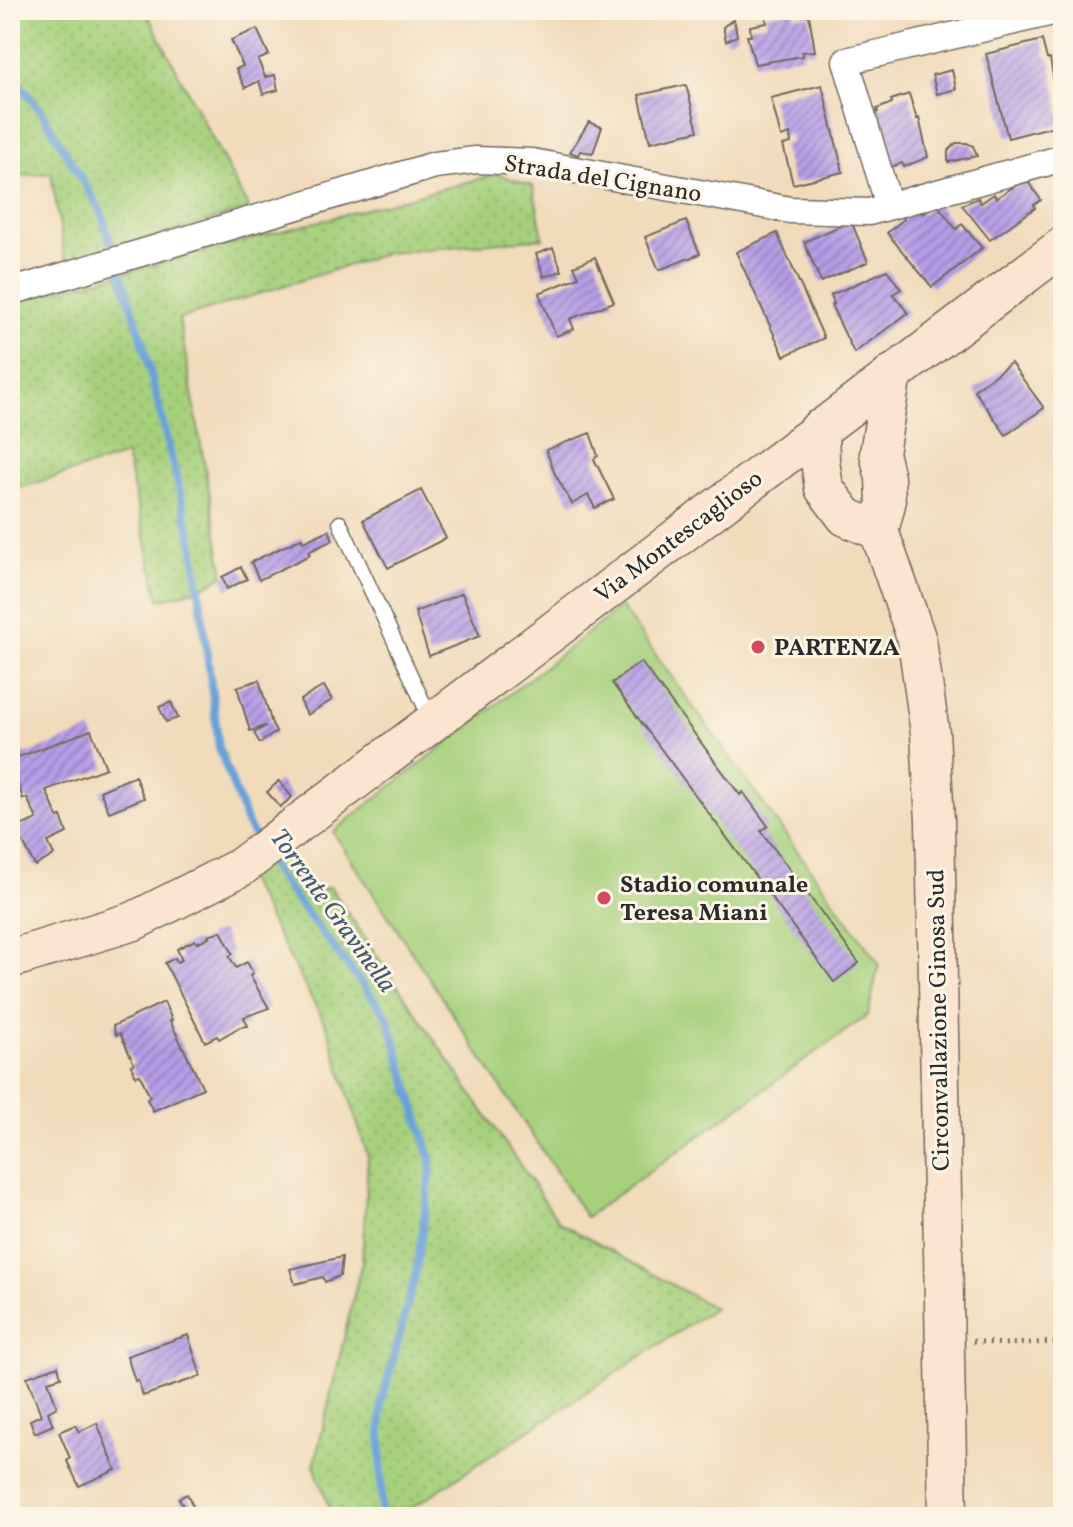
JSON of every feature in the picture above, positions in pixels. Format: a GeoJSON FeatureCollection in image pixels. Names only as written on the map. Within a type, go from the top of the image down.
{"type":"FeatureCollection","features":[{"type":"Feature","properties":{"kind":"main road","name":"Via Montescaglioso"},"geometry":{"type":"LineString","coordinates":[[10,959],[134,921],[241,867],[1063,246]]}},
{"type":"Feature","properties":{"kind":"main road","name":"Circonvallazione Ginosa Sud"},"geometry":{"type":"LineString","coordinates":[[892,374],[879,453],[885,478],[886,504],[879,531],[917,640],[930,733],[935,821],[948,1517]]}},
{"type":"Feature","properties":{"kind":"main road"},"geometry":{"type":"LineString","coordinates":[[879,453],[864,441],[819,429],[820,461],[827,491],[846,517],[879,531]]}},
{"type":"Feature","properties":{"kind":"main road"},"geometry":{"type":"LineString","coordinates":[[771,466],[827,491]]}},
{"type":"Feature","properties":{"kind":"street"},"geometry":{"type":"LineString","coordinates":[[889,206],[846,61],[1061,10]]}},
{"type":"Feature","properties":{"kind":"street","name":"Strada del Cignano"},"geometry":{"type":"LineString","coordinates":[[21,289],[435,165],[476,160],[532,162],[790,210],[869,212],[1063,158]]}},
{"type":"Feature","properties":{"kind":"lane"},"geometry":{"type":"LineString","coordinates":[[340,523],[432,722]]}},
{"type":"Feature","properties":{"kind":"path"},"geometry":{"type":"LineString","coordinates":[[944,1338],[1003,1344],[1063,1342]]}},
{"type":"Feature","properties":{"kind":"green space"},"geometry":{"type":"Polygon","coordinates":[[[10,10],[149,10],[147,13],[249,209],[66,264],[51,173],[10,177],[10,10]]]}},
{"type":"Feature","properties":{"kind":"green space"},"geometry":{"type":"Polygon","coordinates":[[[497,174],[533,186],[543,238],[387,253],[179,319],[224,576],[199,589],[159,600],[126,455],[10,491],[10,303],[497,174]]]}},
{"type":"Feature","properties":{"kind":"green space","name":"Stadio comunale Teresa Miani"},"geometry":{"type":"Polygon","coordinates":[[[621,607],[879,964],[868,1015],[586,1217],[333,832],[621,607]]]}},
{"type":"Feature","properties":{"kind":"green space"},"geometry":{"type":"Polygon","coordinates":[[[284,850],[314,891],[330,887],[559,1222],[714,1308],[398,1517],[333,1517],[314,1466],[362,1261],[368,1157],[327,1027],[247,878],[284,850]]]}},
{"type":"Feature","properties":{"kind":"building"},"geometry":{"type":"Polygon","coordinates":[[[794,10],[795,16],[809,15],[815,51],[755,64],[747,36],[751,36],[750,26],[767,23],[765,15],[794,10]]]}},
{"type":"Feature","properties":{"kind":"building"},"geometry":{"type":"Polygon","coordinates":[[[734,19],[737,36],[726,41],[723,27],[734,19]]]}},
{"type":"Feature","properties":{"kind":"building"},"geometry":{"type":"Polygon","coordinates":[[[257,29],[269,55],[258,60],[265,77],[275,75],[278,90],[263,94],[259,81],[245,88],[236,69],[243,66],[231,40],[257,29]]]}},
{"type":"Feature","properties":{"kind":"building"},"geometry":{"type":"Polygon","coordinates":[[[1042,40],[1047,59],[1050,59],[1062,124],[1008,138],[986,54],[1042,40]]]}},
{"type":"Feature","properties":{"kind":"building"},"geometry":{"type":"Polygon","coordinates":[[[952,70],[956,89],[937,94],[932,75],[952,70]]]}},
{"type":"Feature","properties":{"kind":"building"},"geometry":{"type":"Polygon","coordinates":[[[686,85],[698,131],[650,142],[639,95],[686,85]]]}},
{"type":"Feature","properties":{"kind":"building"},"geometry":{"type":"Polygon","coordinates":[[[822,85],[843,172],[793,184],[783,145],[791,143],[790,134],[781,137],[771,98],[822,85]]]}},
{"type":"Feature","properties":{"kind":"building"},"geometry":{"type":"Polygon","coordinates":[[[909,94],[919,118],[928,157],[904,167],[902,163],[889,168],[872,115],[878,112],[877,109],[892,103],[891,100],[909,94]]]}},
{"type":"Feature","properties":{"kind":"building"},"geometry":{"type":"Polygon","coordinates":[[[589,122],[602,127],[593,153],[580,151],[578,155],[570,152],[589,122]]]}},
{"type":"Feature","properties":{"kind":"building"},"geometry":{"type":"Polygon","coordinates":[[[956,143],[973,146],[977,156],[948,162],[948,151],[956,143]]]}},
{"type":"Feature","properties":{"kind":"building"},"geometry":{"type":"Polygon","coordinates":[[[1026,179],[1041,200],[1034,205],[1035,208],[990,240],[962,205],[978,198],[981,203],[994,194],[996,198],[1026,179]]]}},
{"type":"Feature","properties":{"kind":"building"},"geometry":{"type":"Polygon","coordinates":[[[936,203],[956,229],[962,224],[982,248],[932,287],[887,233],[916,205],[923,214],[936,203]]]}},
{"type":"Feature","properties":{"kind":"building"},"geometry":{"type":"Polygon","coordinates":[[[686,221],[700,254],[659,270],[645,237],[686,221]]]}},
{"type":"Feature","properties":{"kind":"building"},"geometry":{"type":"Polygon","coordinates":[[[851,221],[868,262],[821,282],[804,242],[851,221]]]}},
{"type":"Feature","properties":{"kind":"building"},"geometry":{"type":"Polygon","coordinates":[[[777,233],[824,338],[784,356],[736,252],[777,233]]]}},
{"type":"Feature","properties":{"kind":"building"},"geometry":{"type":"Polygon","coordinates":[[[553,248],[562,271],[544,277],[536,254],[553,248]]]}},
{"type":"Feature","properties":{"kind":"building"},"geometry":{"type":"Polygon","coordinates":[[[595,257],[614,302],[570,319],[574,329],[556,336],[539,293],[579,277],[574,266],[595,257]]]}},
{"type":"Feature","properties":{"kind":"building"},"geometry":{"type":"Polygon","coordinates":[[[887,270],[901,289],[893,294],[908,313],[854,353],[831,305],[834,304],[831,295],[887,270]]]}},
{"type":"Feature","properties":{"kind":"building"},"geometry":{"type":"Polygon","coordinates":[[[1011,363],[1044,408],[1006,435],[974,390],[1011,363]]]}},
{"type":"Feature","properties":{"kind":"building"},"geometry":{"type":"Polygon","coordinates":[[[590,433],[598,456],[594,459],[614,499],[595,508],[588,495],[572,504],[546,450],[590,433]]]}},
{"type":"Feature","properties":{"kind":"building"},"geometry":{"type":"Polygon","coordinates":[[[421,490],[446,538],[388,568],[363,520],[421,490]]]}},
{"type":"Feature","properties":{"kind":"building"},"geometry":{"type":"Polygon","coordinates":[[[329,530],[333,540],[259,580],[251,562],[302,538],[303,542],[329,530]]]}},
{"type":"Feature","properties":{"kind":"building"},"geometry":{"type":"Polygon","coordinates":[[[241,567],[247,579],[227,589],[222,577],[241,567]]]}},
{"type":"Feature","properties":{"kind":"building"},"geometry":{"type":"Polygon","coordinates":[[[462,593],[480,636],[429,656],[415,612],[462,593]]]}},
{"type":"Feature","properties":{"kind":"building"},"geometry":{"type":"Polygon","coordinates":[[[641,662],[740,795],[743,792],[768,826],[761,831],[859,963],[834,982],[612,683],[641,662]]]}},
{"type":"Feature","properties":{"kind":"building"},"geometry":{"type":"Polygon","coordinates":[[[259,680],[276,732],[260,743],[254,733],[266,726],[250,731],[237,687],[259,680]]]}},
{"type":"Feature","properties":{"kind":"building"},"geometry":{"type":"Polygon","coordinates":[[[324,686],[332,700],[307,715],[300,700],[324,686]]]}},
{"type":"Feature","properties":{"kind":"building"},"geometry":{"type":"Polygon","coordinates":[[[171,702],[178,718],[166,722],[159,707],[171,702]]]}},
{"type":"Feature","properties":{"kind":"building"},"geometry":{"type":"Polygon","coordinates":[[[91,730],[106,768],[46,790],[67,833],[48,842],[54,855],[35,866],[16,828],[37,819],[27,798],[23,799],[10,760],[91,730]]]}},
{"type":"Feature","properties":{"kind":"building"},"geometry":{"type":"Polygon","coordinates":[[[135,776],[144,798],[109,812],[100,791],[135,776]]]}},
{"type":"Feature","properties":{"kind":"building"},"geometry":{"type":"Polygon","coordinates":[[[279,781],[292,797],[280,807],[267,792],[279,781]]]}},
{"type":"Feature","properties":{"kind":"building"},"geometry":{"type":"Polygon","coordinates":[[[221,931],[233,954],[229,956],[236,968],[247,962],[253,973],[250,976],[269,1008],[244,1017],[248,1026],[205,1042],[165,963],[175,958],[177,962],[182,960],[177,949],[221,931]]]}},
{"type":"Feature","properties":{"kind":"building"},"geometry":{"type":"Polygon","coordinates":[[[164,1002],[203,1088],[153,1111],[140,1075],[136,1076],[120,1033],[116,1035],[113,1026],[164,1002]]]}},
{"type":"Feature","properties":{"kind":"building"},"geometry":{"type":"Polygon","coordinates":[[[342,1257],[340,1276],[325,1282],[323,1277],[295,1284],[290,1269],[342,1257]]]}},
{"type":"Feature","properties":{"kind":"building"},"geometry":{"type":"Polygon","coordinates":[[[188,1335],[201,1376],[143,1396],[127,1356],[188,1335]]]}},
{"type":"Feature","properties":{"kind":"building"},"geometry":{"type":"Polygon","coordinates":[[[58,1366],[61,1377],[48,1381],[57,1407],[48,1412],[53,1425],[35,1433],[30,1420],[41,1415],[27,1377],[58,1366]]]}},
{"type":"Feature","properties":{"kind":"building"},"geometry":{"type":"Polygon","coordinates":[[[97,1423],[116,1470],[79,1486],[67,1461],[70,1458],[59,1432],[75,1425],[79,1432],[97,1423]]]}},
{"type":"Feature","properties":{"kind":"building"},"geometry":{"type":"Polygon","coordinates":[[[187,1494],[194,1508],[186,1512],[179,1498],[187,1494]]]}},
{"type":"Feature","properties":{"kind":"waterway","name":"Torrente Gravinella"},"geometry":{"type":"LineString","coordinates":[[10,72],[42,112],[101,212],[142,338],[194,550],[219,748],[247,823],[258,842]]}},
{"type":"Feature","properties":{"kind":"waterway","name":"Torrente Gravinella"},"geometry":{"type":"LineString","coordinates":[[268,860],[387,1016],[432,1163],[416,1272],[381,1405],[381,1517]]}},
{"type":"Feature","properties":{"kind":"place","name":"PARTENZA"},"geometry":{"type":"Point","coordinates":[758,647]}},
{"type":"Feature","properties":{"kind":"place","name":"Stadio comunale Teresa Miani"},"geometry":{"type":"Point","coordinates":[604,898]}}]}
